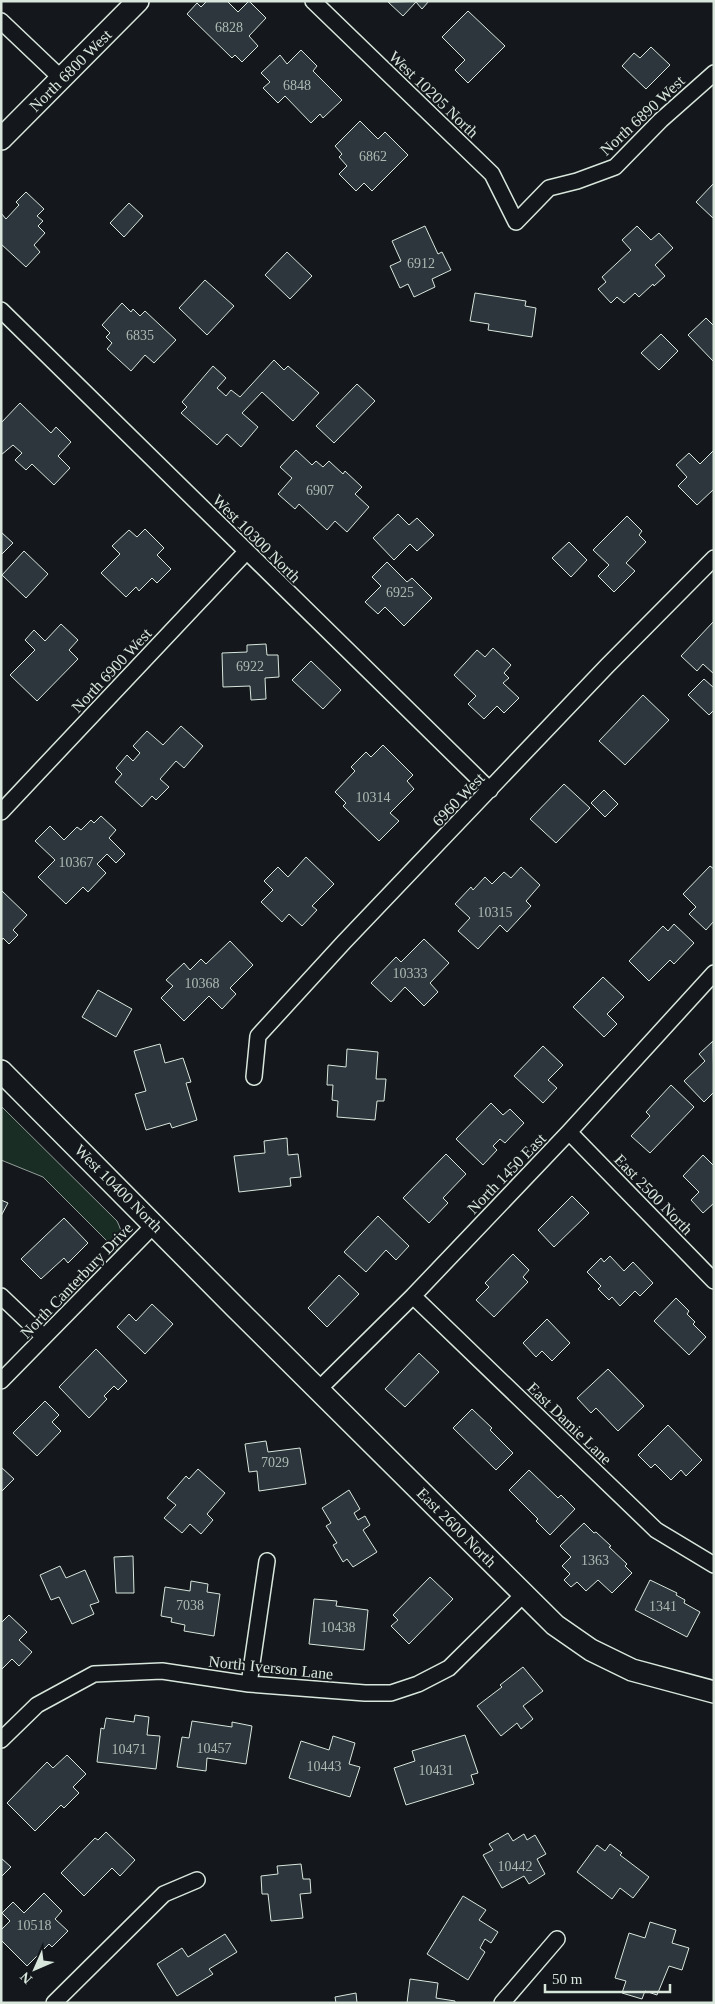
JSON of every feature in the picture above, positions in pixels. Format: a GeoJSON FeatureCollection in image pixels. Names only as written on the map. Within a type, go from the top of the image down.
{"type":"FeatureCollection","features":[{"type":"Feature","properties":{"kind":"street","name":"North 6800 West"},"geometry":{"type":"LineString","coordinates":[[1,139],[138,1]]}},
{"type":"Feature","properties":{"kind":"street","name":"West 10205 North"},"geometry":{"type":"LineString","coordinates":[[313,1],[492,174],[516,222]]}},
{"type":"Feature","properties":{"kind":"street"},"geometry":{"type":"LineString","coordinates":[[1,21],[61,78]]}},
{"type":"Feature","properties":{"kind":"street","name":"North 6890 West"},"geometry":{"type":"LineString","coordinates":[[516,222],[549,188],[577,182],[615,167],[661,120],[714,72]]}},
{"type":"Feature","properties":{"kind":"street","name":"West 10300 North"},"geometry":{"type":"LineString","coordinates":[[1,310],[490,790]]}},
{"type":"Feature","properties":{"kind":"street","name":"North 6900 West"},"geometry":{"type":"LineString","coordinates":[[1,812],[246,552]]}},
{"type":"Feature","properties":{"kind":"street","name":"6960 West"},"geometry":{"type":"LineString","coordinates":[[254,1077],[258,1036],[344,942],[607,666],[714,558]]}},
{"type":"Feature","properties":{"kind":"street","name":"North 1450 East"},"geometry":{"type":"LineString","coordinates":[[318,1390],[413,1296],[569,1132],[714,973]]}},
{"type":"Feature","properties":{"kind":"street","name":"West 10400 North"},"geometry":{"type":"LineString","coordinates":[[1,1070],[235,1307]]}},
{"type":"Feature","properties":{"kind":"street","name":"East 2500 North"},"geometry":{"type":"LineString","coordinates":[[569,1132],[714,1281]]}},
{"type":"Feature","properties":{"kind":"street","name":"North Canterbury Drive"},"geometry":{"type":"LineString","coordinates":[[1,1381],[155,1224]]}},
{"type":"Feature","properties":{"kind":"street"},"geometry":{"type":"LineString","coordinates":[[1,1296],[44,1337]]}},
{"type":"Feature","properties":{"kind":"street","name":"East Damie Lane"},"geometry":{"type":"LineString","coordinates":[[413,1296],[656,1530],[712,1565]]}},
{"type":"Feature","properties":{"kind":"street","name":"East 2600 North"},"geometry":{"type":"LineString","coordinates":[[235,1307],[555,1625],[591,1650],[632,1670],[714,1692]]}},
{"type":"Feature","properties":{"kind":"street"},"geometry":{"type":"LineString","coordinates":[[249,1684],[268,1561]]}},
{"type":"Feature","properties":{"kind":"street","name":"North Iverson Lane"},"geometry":{"type":"LineString","coordinates":[[1,1740],[36,1705],[94,1674],[162,1671],[249,1684],[365,1693],[391,1693],[418,1684],[450,1668],[524,1594]]}},
{"type":"Feature","properties":{"kind":"street"},"geometry":{"type":"LineString","coordinates":[[54,2003],[164,1894],[198,1880]]}},
{"type":"Feature","properties":{"kind":"street"},"geometry":{"type":"LineString","coordinates":[[502,2003],[556,1939]]}},
{"type":"Feature","properties":{"kind":"green space"},"geometry":{"type":"Polygon","coordinates":[[[1,1106],[117,1221],[122,1236],[117,1251],[43,1177],[1,1160],[1,1106]]]}},
{"type":"Feature","properties":{"kind":"building"},"geometry":{"type":"Polygon","coordinates":[[[207,1],[227,1],[238,12],[249,1],[266,18],[249,36],[258,46],[242,62],[235,55],[232,58],[187,14],[197,3],[201,7],[207,1]]]}},
{"type":"Feature","properties":{"kind":"building"},"geometry":{"type":"Polygon","coordinates":[[[429,1],[422,9],[416,2],[403,16],[388,2],[429,1]]]}},
{"type":"Feature","properties":{"kind":"building"},"geometry":{"type":"Polygon","coordinates":[[[468,11],[505,46],[468,83],[455,70],[465,60],[442,37],[468,11]]]}},
{"type":"Feature","properties":{"kind":"building"},"geometry":{"type":"Polygon","coordinates":[[[651,47],[670,65],[646,89],[622,66],[634,53],[640,58],[651,47]]]}},
{"type":"Feature","properties":{"kind":"building"},"geometry":{"type":"Polygon","coordinates":[[[301,50],[317,66],[313,71],[342,100],[323,118],[320,114],[311,123],[285,96],[278,103],[263,88],[270,82],[261,73],[280,55],[287,64],[301,50]]]}},
{"type":"Feature","properties":{"kind":"building"},"geometry":{"type":"Polygon","coordinates":[[[360,121],[378,139],[385,132],[408,155],[372,191],[364,183],[356,191],[339,174],[347,166],[339,157],[342,154],[335,146],[360,121]]]}},
{"type":"Feature","properties":{"kind":"building"},"geometry":{"type":"Polygon","coordinates":[[[714,183],[714,219],[696,202],[714,183]]]}},
{"type":"Feature","properties":{"kind":"building"},"geometry":{"type":"Polygon","coordinates":[[[26,192],[44,209],[37,216],[43,221],[38,226],[45,233],[34,245],[40,252],[26,267],[1,244],[1,213],[6,219],[19,205],[16,202],[26,192]]]}},
{"type":"Feature","properties":{"kind":"building"},"geometry":{"type":"Polygon","coordinates":[[[129,203],[143,216],[124,237],[110,223],[129,203]]]}},
{"type":"Feature","properties":{"kind":"building"},"geometry":{"type":"Polygon","coordinates":[[[425,226],[438,254],[442,252],[451,270],[432,279],[435,287],[414,297],[408,284],[400,288],[390,266],[401,261],[392,241],[425,226]]]}},
{"type":"Feature","properties":{"kind":"building"},"geometry":{"type":"Polygon","coordinates":[[[637,226],[651,240],[659,233],[673,248],[655,265],[665,276],[639,297],[635,293],[624,303],[617,297],[611,303],[598,289],[606,282],[602,277],[631,250],[622,240],[637,226]]]}},
{"type":"Feature","properties":{"kind":"building"},"geometry":{"type":"Polygon","coordinates":[[[287,252],[312,276],[290,299],[265,275],[287,252]]]}},
{"type":"Feature","properties":{"kind":"building"},"geometry":{"type":"Polygon","coordinates":[[[205,280],[234,306],[207,335],[179,308],[205,280]]]}},
{"type":"Feature","properties":{"kind":"building"},"geometry":{"type":"Polygon","coordinates":[[[475,293],[526,301],[525,306],[536,308],[532,337],[488,330],[489,324],[470,321],[475,293]]]}},
{"type":"Feature","properties":{"kind":"building"},"geometry":{"type":"Polygon","coordinates":[[[122,303],[131,312],[133,309],[140,316],[145,311],[176,340],[154,363],[145,355],[131,371],[107,349],[112,343],[106,337],[110,333],[102,325],[122,303]]]}},
{"type":"Feature","properties":{"kind":"building"},"geometry":{"type":"Polygon","coordinates":[[[706,318],[714,326],[714,362],[688,335],[706,318]]]}},
{"type":"Feature","properties":{"kind":"building"},"geometry":{"type":"Polygon","coordinates":[[[661,334],[678,351],[659,370],[641,353],[661,334]]]}},
{"type":"Feature","properties":{"kind":"building"},"geometry":{"type":"Polygon","coordinates":[[[274,360],[284,370],[288,366],[319,393],[293,421],[262,392],[242,413],[258,427],[241,447],[227,434],[217,445],[181,413],[187,407],[182,402],[213,366],[226,378],[217,388],[226,396],[231,390],[240,397],[274,360]]]}},
{"type":"Feature","properties":{"kind":"building"},"geometry":{"type":"Polygon","coordinates":[[[357,384],[375,401],[334,443],[316,426],[357,384]]]}},
{"type":"Feature","properties":{"kind":"building"},"geometry":{"type":"Polygon","coordinates":[[[20,403],[51,433],[56,427],[71,442],[58,456],[70,468],[54,485],[32,464],[26,470],[15,460],[22,453],[13,445],[1,455],[1,423],[20,403]]]}},
{"type":"Feature","properties":{"kind":"building"},"geometry":{"type":"Polygon","coordinates":[[[296,450],[312,465],[316,461],[323,467],[329,461],[343,474],[345,471],[362,487],[355,494],[369,507],[347,532],[335,521],[327,530],[299,504],[295,509],[278,494],[292,478],[280,467],[296,450]]]}},
{"type":"Feature","properties":{"kind":"building"},"geometry":{"type":"Polygon","coordinates":[[[714,450],[714,489],[697,505],[678,486],[687,477],[676,465],[689,453],[700,464],[714,450]]]}},
{"type":"Feature","properties":{"kind":"building"},"geometry":{"type":"Polygon","coordinates":[[[398,514],[409,525],[417,518],[434,535],[417,551],[410,544],[394,560],[373,538],[398,514]]]}},
{"type":"Feature","properties":{"kind":"building"},"geometry":{"type":"Polygon","coordinates":[[[627,516],[642,531],[639,535],[646,542],[626,563],[635,571],[614,592],[598,576],[609,565],[593,550],[627,516]]]}},
{"type":"Feature","properties":{"kind":"building"},"geometry":{"type":"Polygon","coordinates":[[[145,529],[164,548],[157,555],[171,569],[157,583],[152,578],[139,591],[136,587],[126,597],[101,573],[120,554],[112,546],[129,530],[137,537],[145,529]]]}},
{"type":"Feature","properties":{"kind":"building"},"geometry":{"type":"Polygon","coordinates":[[[1,532],[13,543],[1,555],[1,532]]]}},
{"type":"Feature","properties":{"kind":"building"},"geometry":{"type":"Polygon","coordinates":[[[569,542],[587,560],[571,577],[552,558],[569,542]]]}},
{"type":"Feature","properties":{"kind":"building"},"geometry":{"type":"Polygon","coordinates":[[[24,551],[48,574],[26,598],[2,575],[24,551]]]}},
{"type":"Feature","properties":{"kind":"building"},"geometry":{"type":"Polygon","coordinates":[[[387,562],[407,582],[412,578],[432,598],[404,626],[385,607],[378,614],[365,602],[381,586],[372,577],[387,562]]]}},
{"type":"Feature","properties":{"kind":"building"},"geometry":{"type":"Polygon","coordinates":[[[714,621],[714,674],[703,664],[697,671],[681,656],[714,621]]]}},
{"type":"Feature","properties":{"kind":"building"},"geometry":{"type":"Polygon","coordinates":[[[61,624],[78,640],[69,650],[78,659],[37,701],[10,675],[35,650],[25,640],[34,630],[45,641],[61,624]]]}},
{"type":"Feature","properties":{"kind":"building"},"geometry":{"type":"Polygon","coordinates":[[[266,644],[267,655],[278,655],[279,677],[265,678],[266,699],[251,700],[250,686],[223,687],[222,653],[247,652],[247,645],[266,644]]]}},
{"type":"Feature","properties":{"kind":"building"},"geometry":{"type":"Polygon","coordinates":[[[493,648],[511,665],[504,673],[509,678],[503,683],[519,698],[504,713],[497,706],[484,719],[468,704],[476,696],[454,675],[477,650],[485,657],[493,648]]]}},
{"type":"Feature","properties":{"kind":"building"},"geometry":{"type":"Polygon","coordinates":[[[311,661],[341,690],[323,709],[292,680],[311,661]]]}},
{"type":"Feature","properties":{"kind":"building"},"geometry":{"type":"Polygon","coordinates":[[[704,679],[714,688],[714,710],[709,715],[688,695],[704,679]]]}},
{"type":"Feature","properties":{"kind":"building"},"geometry":{"type":"Polygon","coordinates":[[[643,695],[669,720],[625,765],[599,741],[643,695]]]}},
{"type":"Feature","properties":{"kind":"building"},"geometry":{"type":"Polygon","coordinates":[[[181,726],[203,746],[184,768],[176,761],[160,779],[169,787],[156,800],[152,796],[142,807],[115,782],[122,774],[116,768],[127,755],[133,761],[140,753],[133,746],[147,731],[163,745],[181,726]]]}},
{"type":"Feature","properties":{"kind":"building"},"geometry":{"type":"Polygon","coordinates":[[[383,745],[413,775],[407,781],[414,789],[390,813],[399,821],[379,841],[343,806],[346,803],[335,792],[355,771],[351,767],[366,752],[371,757],[383,745]]]}},
{"type":"Feature","properties":{"kind":"building"},"geometry":{"type":"Polygon","coordinates":[[[564,784],[590,808],[556,843],[530,819],[564,784]]]}},
{"type":"Feature","properties":{"kind":"building"},"geometry":{"type":"Polygon","coordinates":[[[604,790],[618,804],[605,817],[591,803],[604,790]]]}},
{"type":"Feature","properties":{"kind":"building"},"geometry":{"type":"Polygon","coordinates":[[[101,816],[116,830],[109,838],[125,854],[116,863],[107,854],[97,864],[106,873],[88,892],[83,887],[66,904],[38,877],[55,860],[35,841],[50,826],[64,840],[77,827],[81,830],[91,820],[94,823],[101,816]]]}},
{"type":"Feature","properties":{"kind":"building"},"geometry":{"type":"Polygon","coordinates":[[[306,857],[334,884],[312,906],[317,910],[302,926],[289,914],[282,922],[261,902],[273,890],[264,881],[278,867],[288,877],[306,857]]]}},
{"type":"Feature","properties":{"kind":"building"},"geometry":{"type":"Polygon","coordinates":[[[710,866],[714,869],[714,921],[706,930],[689,914],[696,907],[683,894],[710,866]]]}},
{"type":"Feature","properties":{"kind":"building"},"geometry":{"type":"Polygon","coordinates":[[[521,867],[540,885],[526,901],[531,906],[507,932],[500,925],[478,949],[458,931],[470,918],[455,904],[471,887],[473,890],[485,877],[492,884],[504,872],[511,878],[521,867]]]}},
{"type":"Feature","properties":{"kind":"building"},"geometry":{"type":"Polygon","coordinates":[[[1,890],[27,915],[13,930],[18,935],[9,944],[3,938],[1,941],[1,890]]]}},
{"type":"Feature","properties":{"kind":"building"},"geometry":{"type":"Polygon","coordinates":[[[674,924],[694,943],[674,964],[670,960],[649,981],[629,961],[663,926],[668,931],[674,924]]]}},
{"type":"Feature","properties":{"kind":"building"},"geometry":{"type":"Polygon","coordinates":[[[424,939],[449,963],[430,983],[438,992],[424,1006],[405,987],[391,1002],[371,983],[396,957],[401,962],[424,939]]]}},
{"type":"Feature","properties":{"kind":"building"},"geometry":{"type":"Polygon","coordinates":[[[230,941],[253,965],[230,988],[236,994],[222,1009],[209,996],[184,1021],[161,998],[173,986],[166,980],[184,963],[190,970],[201,959],[206,964],[230,941]]]}},
{"type":"Feature","properties":{"kind":"building"},"geometry":{"type":"Polygon","coordinates":[[[603,977],[624,997],[607,1014],[617,1024],[604,1037],[573,1007],[603,977]]]}},
{"type":"Feature","properties":{"kind":"building"},"geometry":{"type":"Polygon","coordinates":[[[98,990],[132,1009],[116,1037],[82,1017],[98,990]]]}},
{"type":"Feature","properties":{"kind":"building"},"geometry":{"type":"Polygon","coordinates":[[[713,1041],[714,1092],[704,1102],[684,1081],[705,1061],[699,1054],[713,1041]]]}},
{"type":"Feature","properties":{"kind":"building"},"geometry":{"type":"Polygon","coordinates":[[[160,1044],[165,1063],[183,1058],[191,1082],[186,1083],[197,1120],[172,1128],[170,1123],[146,1130],[135,1094],[146,1091],[134,1051],[160,1044]]]}},
{"type":"Feature","properties":{"kind":"building"},"geometry":{"type":"Polygon","coordinates":[[[543,1046],[563,1065],[548,1080],[557,1088],[543,1103],[514,1076],[543,1046]]]}},
{"type":"Feature","properties":{"kind":"building"},"geometry":{"type":"Polygon","coordinates":[[[347,1049],[378,1052],[376,1079],[386,1079],[384,1101],[377,1101],[375,1120],[337,1117],[338,1101],[332,1100],[333,1085],[327,1085],[328,1065],[346,1067],[347,1049]]]}},
{"type":"Feature","properties":{"kind":"building"},"geometry":{"type":"Polygon","coordinates":[[[671,1085],[694,1107],[650,1153],[631,1136],[650,1116],[646,1112],[671,1085]]]}},
{"type":"Feature","properties":{"kind":"building"},"geometry":{"type":"Polygon","coordinates":[[[491,1103],[503,1115],[510,1109],[524,1123],[505,1143],[500,1139],[493,1146],[497,1150],[483,1165],[456,1139],[491,1103]]]}},
{"type":"Feature","properties":{"kind":"building"},"geometry":{"type":"Polygon","coordinates":[[[287,1138],[288,1155],[298,1154],[301,1177],[290,1178],[291,1186],[239,1192],[234,1156],[265,1153],[264,1141],[287,1138]]]}},
{"type":"Feature","properties":{"kind":"building"},"geometry":{"type":"Polygon","coordinates":[[[446,1154],[466,1174],[443,1198],[448,1203],[429,1223],[403,1198],[446,1154]]]}},
{"type":"Feature","properties":{"kind":"building"},"geometry":{"type":"Polygon","coordinates":[[[703,1155],[714,1166],[714,1203],[703,1213],[691,1200],[699,1192],[683,1176],[703,1155]]]}},
{"type":"Feature","properties":{"kind":"building"},"geometry":{"type":"Polygon","coordinates":[[[572,1196],[589,1213],[554,1247],[538,1230],[572,1196]]]}},
{"type":"Feature","properties":{"kind":"building"},"geometry":{"type":"Polygon","coordinates":[[[1,1200],[8,1203],[1,1216],[1,1200]]]}},
{"type":"Feature","properties":{"kind":"building"},"geometry":{"type":"Polygon","coordinates":[[[378,1216],[409,1246],[396,1260],[386,1250],[366,1272],[344,1252],[378,1216]]]}},
{"type":"Feature","properties":{"kind":"building"},"geometry":{"type":"Polygon","coordinates":[[[64,1218],[88,1243],[68,1263],[64,1258],[41,1279],[21,1259],[64,1218]]]}},
{"type":"Feature","properties":{"kind":"building"},"geometry":{"type":"Polygon","coordinates":[[[513,1254],[529,1270],[523,1277],[528,1282],[494,1317],[476,1300],[489,1287],[485,1283],[513,1254]]]}},
{"type":"Feature","properties":{"kind":"building"},"geometry":{"type":"Polygon","coordinates":[[[610,1256],[624,1271],[633,1262],[653,1283],[640,1296],[635,1291],[620,1306],[612,1297],[609,1300],[598,1289],[601,1286],[587,1272],[601,1258],[604,1262],[610,1256]]]}},
{"type":"Feature","properties":{"kind":"building"},"geometry":{"type":"Polygon","coordinates":[[[339,1275],[359,1294],[327,1327],[308,1308],[339,1275]]]}},
{"type":"Feature","properties":{"kind":"building"},"geometry":{"type":"Polygon","coordinates":[[[676,1298],[689,1311],[687,1314],[695,1322],[693,1324],[706,1337],[689,1355],[654,1321],[676,1298]]]}},
{"type":"Feature","properties":{"kind":"building"},"geometry":{"type":"Polygon","coordinates":[[[152,1304],[173,1324],[145,1354],[117,1327],[129,1314],[136,1321],[152,1304]]]}},
{"type":"Feature","properties":{"kind":"building"},"geometry":{"type":"Polygon","coordinates":[[[547,1319],[570,1343],[552,1361],[542,1351],[536,1357],[523,1343],[547,1319]]]}},
{"type":"Feature","properties":{"kind":"building"},"geometry":{"type":"Polygon","coordinates":[[[96,1349],[127,1381],[118,1390],[114,1386],[104,1396],[107,1399],[89,1418],[59,1387],[96,1349]]]}},
{"type":"Feature","properties":{"kind":"building"},"geometry":{"type":"Polygon","coordinates":[[[419,1353],[439,1372],[405,1407],[385,1389],[419,1353]]]}},
{"type":"Feature","properties":{"kind":"building"},"geometry":{"type":"Polygon","coordinates":[[[608,1369],[644,1406],[618,1431],[596,1408],[591,1413],[577,1398],[608,1369]]]}},
{"type":"Feature","properties":{"kind":"building"},"geometry":{"type":"Polygon","coordinates":[[[45,1401],[59,1415],[52,1422],[61,1431],[37,1456],[13,1433],[45,1401]]]}},
{"type":"Feature","properties":{"kind":"building"},"geometry":{"type":"Polygon","coordinates":[[[472,1409],[492,1428],[490,1430],[513,1453],[496,1470],[453,1428],[472,1409]]]}},
{"type":"Feature","properties":{"kind":"building"},"geometry":{"type":"Polygon","coordinates":[[[668,1425],[702,1460],[686,1476],[681,1470],[671,1480],[655,1464],[651,1468],[638,1455],[668,1425]]]}},
{"type":"Feature","properties":{"kind":"building"},"geometry":{"type":"Polygon","coordinates":[[[266,1441],[268,1452],[300,1448],[306,1484],[259,1491],[257,1471],[249,1472],[245,1444],[266,1441]]]}},
{"type":"Feature","properties":{"kind":"building"},"geometry":{"type":"Polygon","coordinates":[[[1,1467],[14,1479],[1,1492],[1,1467]]]}},
{"type":"Feature","properties":{"kind":"building"},"geometry":{"type":"Polygon","coordinates":[[[198,1469],[225,1493],[207,1514],[213,1520],[201,1534],[190,1524],[182,1533],[164,1518],[176,1505],[167,1498],[186,1476],[189,1479],[198,1469]]]}},
{"type":"Feature","properties":{"kind":"building"},"geometry":{"type":"Polygon","coordinates":[[[529,1470],[558,1498],[561,1495],[575,1509],[550,1535],[536,1521],[538,1519],[509,1490],[529,1470]]]}},
{"type":"Feature","properties":{"kind":"building"},"geometry":{"type":"Polygon","coordinates":[[[349,1490],[360,1509],[354,1513],[358,1520],[365,1516],[370,1525],[363,1530],[377,1552],[353,1567],[347,1559],[343,1562],[333,1545],[337,1543],[326,1526],[331,1523],[322,1508],[349,1490]]]}},
{"type":"Feature","properties":{"kind":"building"},"geometry":{"type":"Polygon","coordinates":[[[584,1523],[611,1546],[609,1547],[627,1564],[625,1566],[632,1573],[612,1593],[598,1580],[586,1591],[577,1582],[571,1587],[564,1580],[570,1574],[562,1566],[571,1557],[560,1546],[584,1523]]]}},
{"type":"Feature","properties":{"kind":"building"},"geometry":{"type":"Polygon","coordinates":[[[133,1556],[134,1593],[116,1593],[114,1557],[133,1556]]]}},
{"type":"Feature","properties":{"kind":"building"},"geometry":{"type":"Polygon","coordinates":[[[60,1566],[66,1578],[85,1570],[99,1602],[90,1605],[94,1614],[72,1624],[59,1597],[51,1600],[40,1575],[60,1566]]]}},
{"type":"Feature","properties":{"kind":"building"},"geometry":{"type":"Polygon","coordinates":[[[430,1577],[453,1599],[409,1644],[391,1626],[398,1620],[393,1615],[430,1577]]]}},
{"type":"Feature","properties":{"kind":"building"},"geometry":{"type":"Polygon","coordinates":[[[650,1580],[677,1593],[676,1595],[685,1600],[684,1603],[700,1612],[687,1637],[635,1610],[650,1580]]]}},
{"type":"Feature","properties":{"kind":"building"},"geometry":{"type":"Polygon","coordinates":[[[191,1581],[208,1584],[207,1592],[220,1594],[214,1636],[184,1631],[185,1625],[171,1622],[172,1618],[161,1616],[165,1587],[190,1591],[191,1581]]]}},
{"type":"Feature","properties":{"kind":"building"},"geometry":{"type":"Polygon","coordinates":[[[314,1599],[337,1601],[336,1606],[368,1610],[364,1650],[309,1644],[314,1599]]]}},
{"type":"Feature","properties":{"kind":"building"},"geometry":{"type":"Polygon","coordinates":[[[9,1615],[27,1632],[19,1640],[32,1652],[19,1666],[12,1659],[1,1670],[1,1623],[9,1615]]]}},
{"type":"Feature","properties":{"kind":"building"},"geometry":{"type":"Polygon","coordinates":[[[523,1667],[543,1691],[523,1706],[533,1719],[521,1729],[517,1723],[501,1736],[477,1706],[502,1687],[500,1685],[523,1667]]]}},
{"type":"Feature","properties":{"kind":"building"},"geometry":{"type":"Polygon","coordinates":[[[135,1715],[149,1717],[147,1735],[160,1736],[156,1769],[97,1762],[101,1728],[104,1729],[106,1718],[134,1722],[135,1715]]]}},
{"type":"Feature","properties":{"kind":"building"},"geometry":{"type":"Polygon","coordinates":[[[192,1721],[232,1727],[232,1722],[252,1726],[246,1764],[207,1758],[206,1771],[177,1767],[182,1737],[189,1738],[192,1721]]]}},
{"type":"Feature","properties":{"kind":"building"},"geometry":{"type":"Polygon","coordinates":[[[465,1735],[478,1773],[471,1775],[474,1784],[406,1805],[394,1768],[415,1761],[412,1751],[465,1735]]]}},
{"type":"Feature","properties":{"kind":"building"},"geometry":{"type":"Polygon","coordinates":[[[333,1736],[355,1743],[349,1764],[360,1767],[350,1797],[289,1778],[301,1741],[329,1750],[333,1736]]]}},
{"type":"Feature","properties":{"kind":"building"},"geometry":{"type":"Polygon","coordinates":[[[67,1755],[86,1774],[73,1787],[79,1793],[64,1808],[61,1805],[35,1831],[7,1803],[47,1762],[53,1768],[67,1755]]]}},
{"type":"Feature","properties":{"kind":"building"},"geometry":{"type":"Polygon","coordinates":[[[106,1832],[135,1860],[120,1876],[112,1868],[84,1896],[61,1873],[95,1838],[98,1840],[106,1832]]]}},
{"type":"Feature","properties":{"kind":"building"},"geometry":{"type":"Polygon","coordinates":[[[508,1833],[513,1841],[524,1834],[527,1840],[535,1835],[546,1854],[537,1859],[545,1874],[529,1884],[524,1876],[502,1888],[483,1855],[493,1850],[489,1844],[508,1833]]]}},
{"type":"Feature","properties":{"kind":"building"},"geometry":{"type":"Polygon","coordinates":[[[610,1844],[622,1853],[620,1855],[649,1877],[633,1898],[620,1888],[612,1899],[577,1872],[597,1845],[605,1851],[610,1844]]]}},
{"type":"Feature","properties":{"kind":"building"},"geometry":{"type":"Polygon","coordinates":[[[1,1858],[11,1867],[1,1877],[1,1858]]]}},
{"type":"Feature","properties":{"kind":"building"},"geometry":{"type":"Polygon","coordinates":[[[301,1864],[303,1879],[310,1879],[311,1893],[300,1894],[303,1918],[271,1921],[268,1894],[262,1894],[261,1876],[278,1874],[277,1866],[301,1864]]]}},
{"type":"Feature","properties":{"kind":"building"},"geometry":{"type":"Polygon","coordinates":[[[44,1893],[62,1911],[55,1919],[68,1931],[52,1947],[49,1944],[27,1966],[1,1940],[1,1930],[10,1921],[2,1913],[13,1902],[24,1913],[44,1893]]]}},
{"type":"Feature","properties":{"kind":"building"},"geometry":{"type":"Polygon","coordinates":[[[463,1896],[486,1910],[479,1920],[498,1932],[491,1943],[485,1939],[480,1948],[485,1952],[468,1980],[427,1954],[463,1896]]]}},
{"type":"Feature","properties":{"kind":"building"},"geometry":{"type":"Polygon","coordinates":[[[650,1922],[676,1930],[672,1943],[689,1948],[682,1970],[669,1966],[657,1995],[645,1991],[642,1999],[622,1993],[626,1981],[615,1978],[629,1933],[645,1938],[650,1922]]]}},
{"type":"Feature","properties":{"kind":"building"},"geometry":{"type":"Polygon","coordinates":[[[225,1934],[237,1952],[209,1969],[213,1974],[177,1996],[157,1964],[182,1948],[188,1957],[225,1934]]]}},
{"type":"Feature","properties":{"kind":"building"},"geometry":{"type":"Polygon","coordinates":[[[410,1979],[438,1983],[436,1998],[455,2001],[455,2003],[407,2003],[410,1979]]]}},
{"type":"Feature","properties":{"kind":"building"},"geometry":{"type":"Polygon","coordinates":[[[356,1993],[357,2003],[336,2003],[335,1997],[356,1993]]]}}]}
